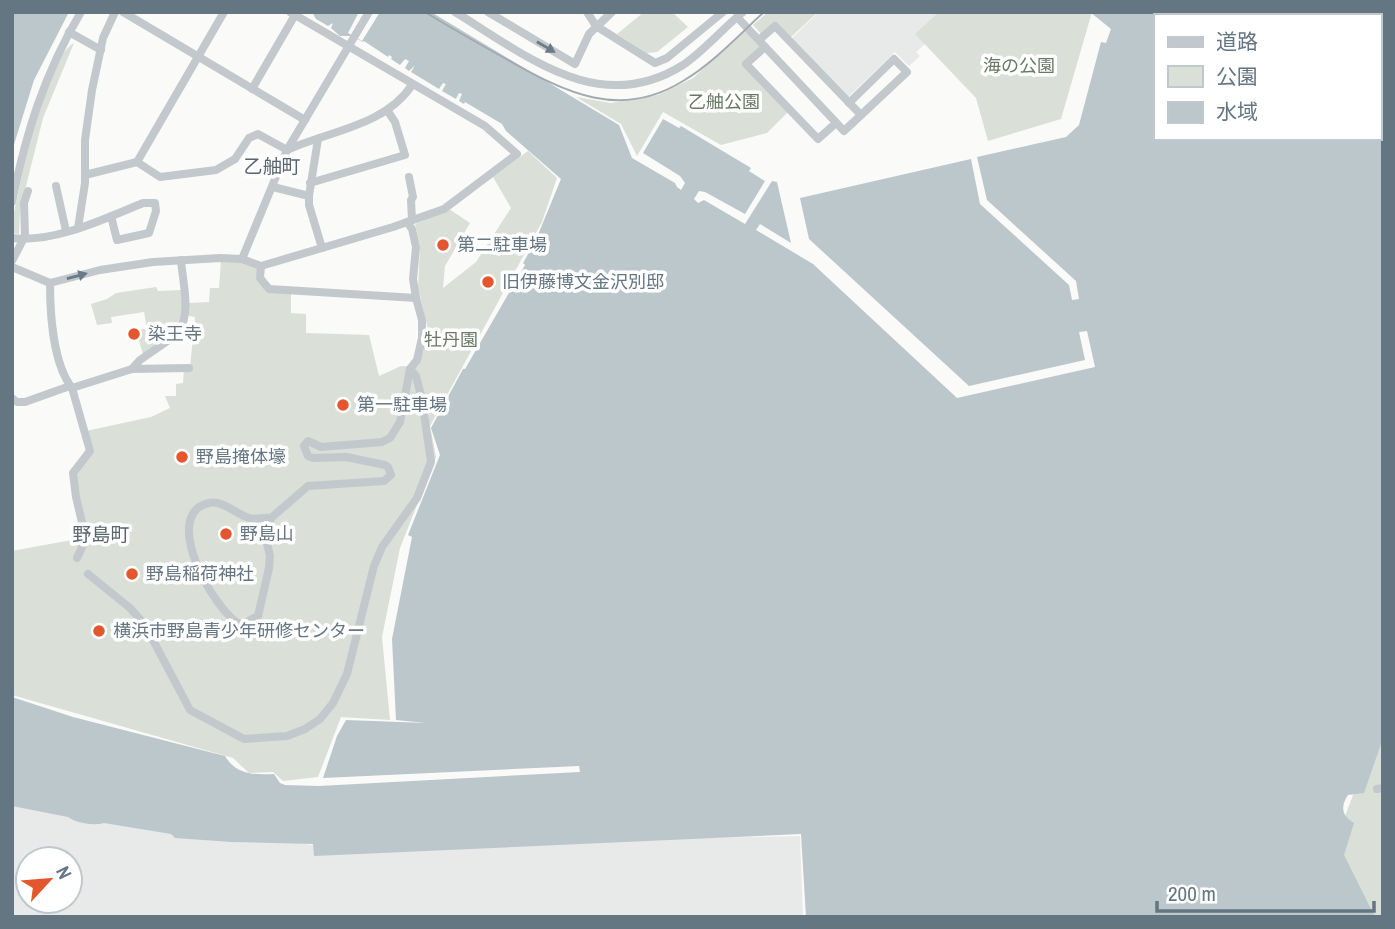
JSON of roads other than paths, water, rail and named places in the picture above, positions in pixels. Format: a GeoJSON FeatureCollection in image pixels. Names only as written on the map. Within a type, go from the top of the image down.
{"type":"FeatureCollection","features":[{"type":"Feature","properties":{"kind":"street"},"geometry":{"type":"LineString","coordinates":[[12,202],[36,104],[47,76],[80,12]]}},
{"type":"Feature","properties":{"kind":"street"},"geometry":{"type":"LineString","coordinates":[[78,229],[85,176],[87,120],[103,38],[115,12]]}},
{"type":"Feature","properties":{"kind":"street"},"geometry":{"type":"LineString","coordinates":[[123,12],[304,120]]}},
{"type":"Feature","properties":{"kind":"street"},"geometry":{"type":"LineString","coordinates":[[85,176],[136,162],[224,12]]}},
{"type":"Feature","properties":{"kind":"street"},"geometry":{"type":"LineString","coordinates":[[242,259],[287,150],[369,12]]}},
{"type":"Feature","properties":{"kind":"street"},"geometry":{"type":"LineString","coordinates":[[455,12],[551,70],[569,78],[606,86],[637,84],[668,73],[699,52],[740,15],[762,43],[844,131],[907,72],[894,59],[849,103]]}},
{"type":"Feature","properties":{"kind":"street"},"geometry":{"type":"LineString","coordinates":[[488,12],[575,64],[589,34],[612,12]]}},
{"type":"Feature","properties":{"kind":"street"},"geometry":{"type":"LineString","coordinates":[[587,12],[596,26],[655,63],[667,58],[723,12]]}},
{"type":"Feature","properties":{"kind":"street"},"geometry":{"type":"LineString","coordinates":[[12,267],[50,283],[129,264],[242,259],[261,266],[444,209],[517,154],[485,126],[293,14],[252,89]]}},
{"type":"Feature","properties":{"kind":"street"},"geometry":{"type":"LineString","coordinates":[[836,123],[818,139],[746,64],[775,26],[861,116]]}},
{"type":"Feature","properties":{"kind":"street"},"geometry":{"type":"LineString","coordinates":[[69,32],[101,50]]}},
{"type":"Feature","properties":{"kind":"street"},"geometry":{"type":"LineString","coordinates":[[870,82],[883,95]]}},
{"type":"Feature","properties":{"kind":"street"},"geometry":{"type":"LineString","coordinates":[[136,162],[160,177],[216,170],[235,159],[249,138],[258,134],[287,150],[387,110],[402,99],[412,85]]}},
{"type":"Feature","properties":{"kind":"street"},"geometry":{"type":"LineString","coordinates":[[310,183],[405,155],[395,122],[387,110]]}},
{"type":"Feature","properties":{"kind":"street"},"geometry":{"type":"LineString","coordinates":[[318,139],[309,196],[322,248]]}},
{"type":"Feature","properties":{"kind":"street"},"geometry":{"type":"LineString","coordinates":[[271,518],[252,519],[222,504],[210,502],[200,507],[192,516],[189,544],[199,572],[226,613],[241,625],[258,616],[269,568],[270,556],[266,539],[271,518],[309,486],[384,481],[390,478],[391,471],[388,467],[346,457],[313,458],[307,456],[304,446],[308,442],[321,447],[382,442],[390,438],[400,422],[410,369],[417,360],[423,327],[413,279],[416,247],[410,221],[413,197],[409,177]]}},
{"type":"Feature","properties":{"kind":"street"},"geometry":{"type":"LineString","coordinates":[[57,186],[66,231]]}},
{"type":"Feature","properties":{"kind":"street"},"geometry":{"type":"LineString","coordinates":[[273,187],[309,196]]}},
{"type":"Feature","properties":{"kind":"street"},"geometry":{"type":"LineString","coordinates":[[12,261],[25,236],[24,204],[28,191]]}},
{"type":"Feature","properties":{"kind":"street"},"geometry":{"type":"LineString","coordinates":[[12,238],[43,239],[78,229],[111,216],[144,203],[155,203],[156,211],[149,233],[117,240],[111,216]]}},
{"type":"Feature","properties":{"kind":"street"},"geometry":{"type":"LineString","coordinates":[[132,369],[140,360],[179,332],[182,326],[186,311],[181,260]]}},
{"type":"Feature","properties":{"kind":"street"},"geometry":{"type":"LineString","coordinates":[[261,266],[260,278],[269,289],[415,298]]}},
{"type":"Feature","properties":{"kind":"street"},"geometry":{"type":"LineString","coordinates":[[50,283],[50,312],[55,340],[90,451],[73,473],[85,535],[78,558]]}},
{"type":"Feature","properties":{"kind":"street"},"geometry":{"type":"LineString","coordinates":[[12,398],[17,402],[25,401],[132,369],[189,368]]}},
{"type":"Feature","properties":{"kind":"street"},"geometry":{"type":"LineString","coordinates":[[88,574],[130,608],[145,625],[190,710],[244,739],[287,736],[313,724],[333,703],[347,674],[374,566],[383,547],[417,498],[431,462],[422,400],[416,376],[410,369]]}},
{"type":"Feature","properties":{"kind":"water"},"geometry":{"type":"Polygon","coordinates":[[[12,12],[69,12],[34,80],[12,151],[12,12]]]}},
{"type":"Feature","properties":{"kind":"water"},"geometry":{"type":"Polygon","coordinates":[[[312,12],[431,12],[619,125],[632,158],[675,183],[681,190],[685,183],[680,176],[643,153],[663,119],[679,128],[681,126],[751,168],[749,171],[765,181],[745,214],[705,192],[699,191],[694,199],[698,203],[704,200],[745,224],[772,181],[777,182],[791,243],[760,224],[756,230],[813,264],[957,398],[1095,367],[1087,331],[1079,332],[1085,360],[969,386],[809,239],[800,198],[971,159],[980,204],[1069,285],[1072,300],[1079,299],[1076,281],[987,200],[977,157],[1066,137],[1079,125],[1101,42],[1106,43],[1111,29],[1090,12],[1383,12],[1383,738],[1364,793],[1348,795],[1343,807],[1347,817],[1354,823],[1344,855],[1375,917],[806,917],[801,834],[314,856],[313,844],[175,838],[171,834],[104,823],[85,823],[12,806],[12,697],[73,717],[225,756],[240,770],[253,774],[274,774],[280,783],[285,785],[319,786],[580,772],[579,766],[323,778],[337,736],[346,720],[426,723],[396,720],[392,639],[412,537],[408,535],[440,455],[431,428],[525,265],[523,263],[535,242],[561,179],[506,131],[502,124],[459,101],[462,94],[459,93],[456,99],[442,91],[446,84],[443,83],[439,89],[411,72],[415,65],[409,71],[405,68],[409,61],[405,59],[400,65],[389,55],[388,57],[364,41],[351,36],[340,36],[331,28],[333,23],[328,26],[316,19],[312,12]]]}},
{"type":"Feature","properties":{"kind":"tram line"},"geometry":{"type":"LineString","coordinates":[[425,12],[551,83],[594,98],[615,100],[637,99],[660,93],[683,81],[715,58],[764,12]]}},
{"type":"Feature","properties":{"kind":"place","name":"第二駐車場"},"geometry":{"type":"Point","coordinates":[443,245]}},
{"type":"Feature","properties":{"kind":"place","name":"旧伊藤博文金沢別邸"},"geometry":{"type":"Point","coordinates":[488,282]}},
{"type":"Feature","properties":{"kind":"place","name":"染王寺"},"geometry":{"type":"Point","coordinates":[134,334]}},
{"type":"Feature","properties":{"kind":"place","name":"第一駐車場"},"geometry":{"type":"Point","coordinates":[343,405]}},
{"type":"Feature","properties":{"kind":"place","name":"野島掩体壕"},"geometry":{"type":"Point","coordinates":[182,457]}},
{"type":"Feature","properties":{"kind":"place","name":"野島山"},"geometry":{"type":"Point","coordinates":[226,534]}},
{"type":"Feature","properties":{"kind":"place","name":"野島稲荷神社"},"geometry":{"type":"Point","coordinates":[132,574]}},
{"type":"Feature","properties":{"kind":"place","name":"横浜市野島青少年研修センター"},"geometry":{"type":"Point","coordinates":[99,631]}},
{"type":"Feature","properties":{"kind":"district","name":"乙舳町"},"geometry":{"type":"Point","coordinates":[272,166]}},
{"type":"Feature","properties":{"kind":"district","name":"野島町"},"geometry":{"type":"Point","coordinates":[101,534]}},
{"type":"Feature","properties":{"kind":"park label","name":"海の公園"},"geometry":{"type":"Point","coordinates":[1019,66]}},
{"type":"Feature","properties":{"kind":"park label","name":"乙舳公園"},"geometry":{"type":"Point","coordinates":[724,102]}},
{"type":"Feature","properties":{"kind":"park label","name":"牡丹園"},"geometry":{"type":"Point","coordinates":[451,340]}}]}
